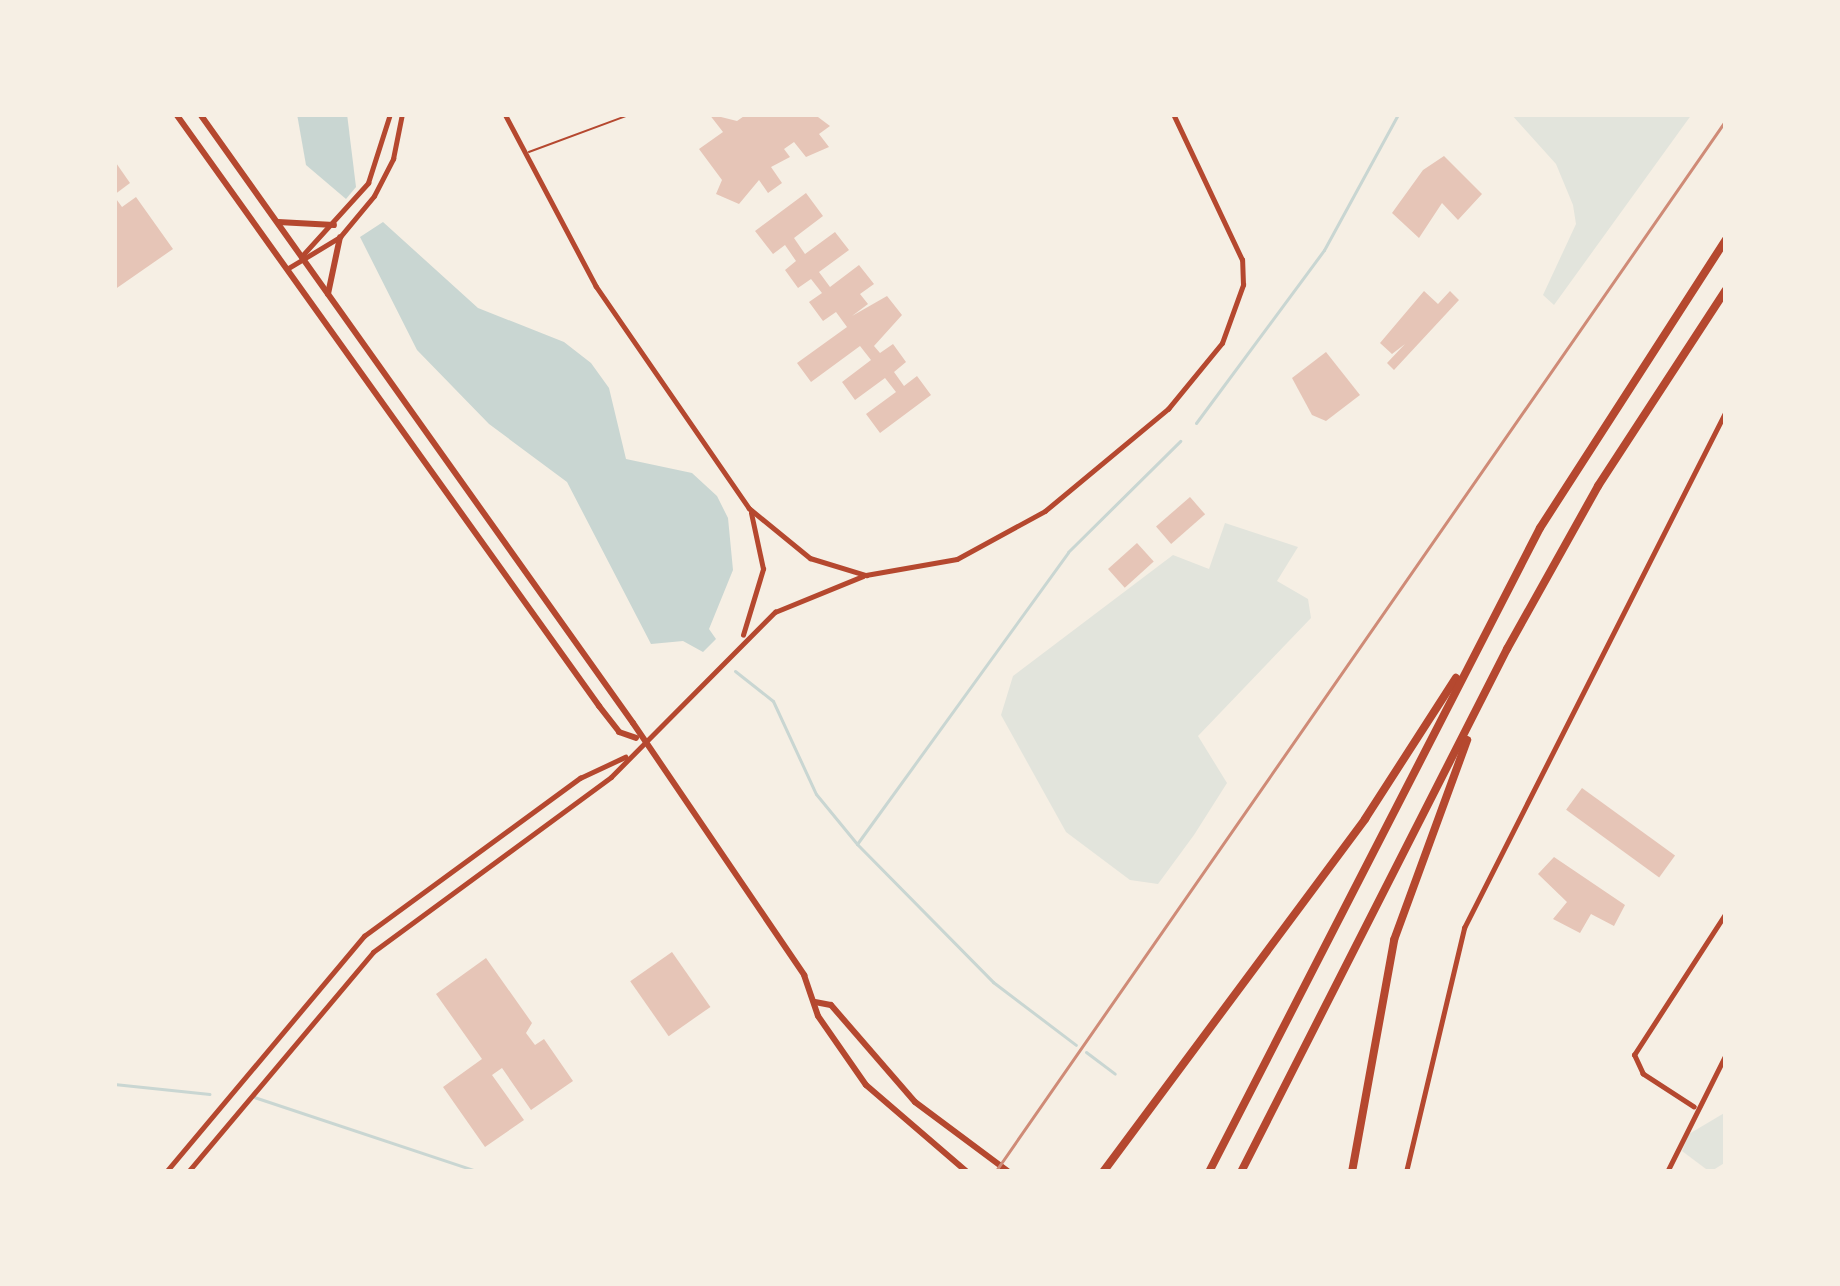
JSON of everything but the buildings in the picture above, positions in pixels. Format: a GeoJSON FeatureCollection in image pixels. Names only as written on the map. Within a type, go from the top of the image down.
{"type":"FeatureCollection","features":[{"type":"Feature","properties":{"kind":"highway"},"geometry":{"type":"LineString","coordinates":[[1209,1172],[1474,652],[1618,398],[1726,238]]}},
{"type":"Feature","properties":{"kind":"highway"},"geometry":{"type":"LineString","coordinates":[[1241,1172],[1598,486],[1726,290]]}},
{"type":"Feature","properties":{"kind":"highway"},"geometry":{"type":"LineString","coordinates":[[1100,1172],[1365,819],[1474,652]]}},
{"type":"Feature","properties":{"kind":"highway"},"geometry":{"type":"LineString","coordinates":[[1352,1172],[1394,940],[1478,709]]}},
{"type":"Feature","properties":{"kind":"main road"},"geometry":{"type":"LineString","coordinates":[[176,114],[599,706],[619,732],[638,741]]}},
{"type":"Feature","properties":{"kind":"main road"},"geometry":{"type":"LineString","coordinates":[[200,114],[621,706],[638,741],[815,1001],[866,1085],[967,1172]]}},
{"type":"Feature","properties":{"kind":"main road"},"geometry":{"type":"LineString","coordinates":[[273,218],[300,228],[334,225]]}},
{"type":"Feature","properties":{"kind":"main road"},"geometry":{"type":"LineString","coordinates":[[327,297],[340,237]]}},
{"type":"Feature","properties":{"kind":"main road"},"geometry":{"type":"LineString","coordinates":[[815,1001],[831,1005],[901,1089],[1009,1172]]}},
{"type":"Feature","properties":{"kind":"street"},"geometry":{"type":"LineString","coordinates":[[301,259],[368,183],[391,114]]}},
{"type":"Feature","properties":{"kind":"street"},"geometry":{"type":"LineString","coordinates":[[287,269],[340,237],[393,159],[402,114]]}},
{"type":"Feature","properties":{"kind":"street"},"geometry":{"type":"LineString","coordinates":[[505,114],[596,286],[749,508],[810,558],[866,575]]}},
{"type":"Feature","properties":{"kind":"street"},"geometry":{"type":"LineString","coordinates":[[188,1172],[373,952],[610,777],[638,741],[741,638],[803,597],[866,575],[927,569],[993,542],[1091,478],[1168,409],[1235,315],[1242,260],[1225,211],[1173,114]]}},
{"type":"Feature","properties":{"kind":"street"},"geometry":{"type":"LineString","coordinates":[[1406,1172],[1464,928],[1726,411]]}},
{"type":"Feature","properties":{"kind":"street"},"geometry":{"type":"LineString","coordinates":[[741,638],[763,569],[749,508]]}},
{"type":"Feature","properties":{"kind":"street"},"geometry":{"type":"LineString","coordinates":[[166,1172],[364,936],[580,778],[626,757]]}},
{"type":"Feature","properties":{"kind":"street"},"geometry":{"type":"LineString","coordinates":[[1694,1107],[1643,1074],[1634,1055],[1726,913]]}},
{"type":"Feature","properties":{"kind":"street"},"geometry":{"type":"LineString","coordinates":[[1667,1172],[1694,1107],[1726,1054]]}},
{"type":"Feature","properties":{"kind":"lane"},"geometry":{"type":"LineString","coordinates":[[526,153],[632,114]]}},
{"type":"Feature","properties":{"kind":"shaded area"},"geometry":{"type":"Polygon","coordinates":[[[297,114],[347,114],[356,187],[346,199],[306,165],[297,114]]]}},
{"type":"Feature","properties":{"kind":"shaded area"},"geometry":{"type":"Polygon","coordinates":[[[1511,114],[1692,114],[1554,305],[1543,295],[1576,224],[1573,205],[1556,164],[1511,114]]]}},
{"type":"Feature","properties":{"kind":"shaded area"},"geometry":{"type":"Polygon","coordinates":[[[383,222],[478,308],[564,342],[591,363],[609,388],[626,459],[692,473],[717,496],[728,518],[733,570],[709,629],[716,639],[703,652],[683,641],[651,644],[567,482],[489,424],[417,350],[360,237],[383,222]]]}},
{"type":"Feature","properties":{"kind":"shaded area"},"geometry":{"type":"Polygon","coordinates":[[[1225,523],[1298,547],[1277,581],[1308,599],[1311,618],[1198,736],[1227,783],[1194,835],[1158,884],[1130,880],[1066,832],[1001,715],[1013,676],[1173,555],[1209,569],[1225,523]]]}},
{"type":"Feature","properties":{"kind":"shaded area"},"geometry":{"type":"Polygon","coordinates":[[[1726,1112],[1726,1162],[1710,1172],[1682,1151],[1689,1134],[1726,1112]]]}},
{"type":"Feature","properties":{"kind":"waterway"},"geometry":{"type":"LineString","coordinates":[[1196,423],[1324,250],[1398,114]]}},
{"type":"Feature","properties":{"kind":"waterway"},"geometry":{"type":"LineString","coordinates":[[857,844],[1068,552],[1180,441]]}},
{"type":"Feature","properties":{"kind":"waterway"},"geometry":{"type":"LineString","coordinates":[[735,671],[773,701],[816,794],[857,844],[993,982],[1076,1045]]}},
{"type":"Feature","properties":{"kind":"waterway"},"geometry":{"type":"LineString","coordinates":[[1086,1052],[1115,1074]]}},
{"type":"Feature","properties":{"kind":"waterway"},"geometry":{"type":"LineString","coordinates":[[114,1084],[209,1094]]}},
{"type":"Feature","properties":{"kind":"waterway"},"geometry":{"type":"LineString","coordinates":[[254,1097],[480,1172]]}},
{"type":"Feature","properties":{"kind":"railway"},"geometry":{"type":"LineString","coordinates":[[995,1172],[1726,120]]}}]}
